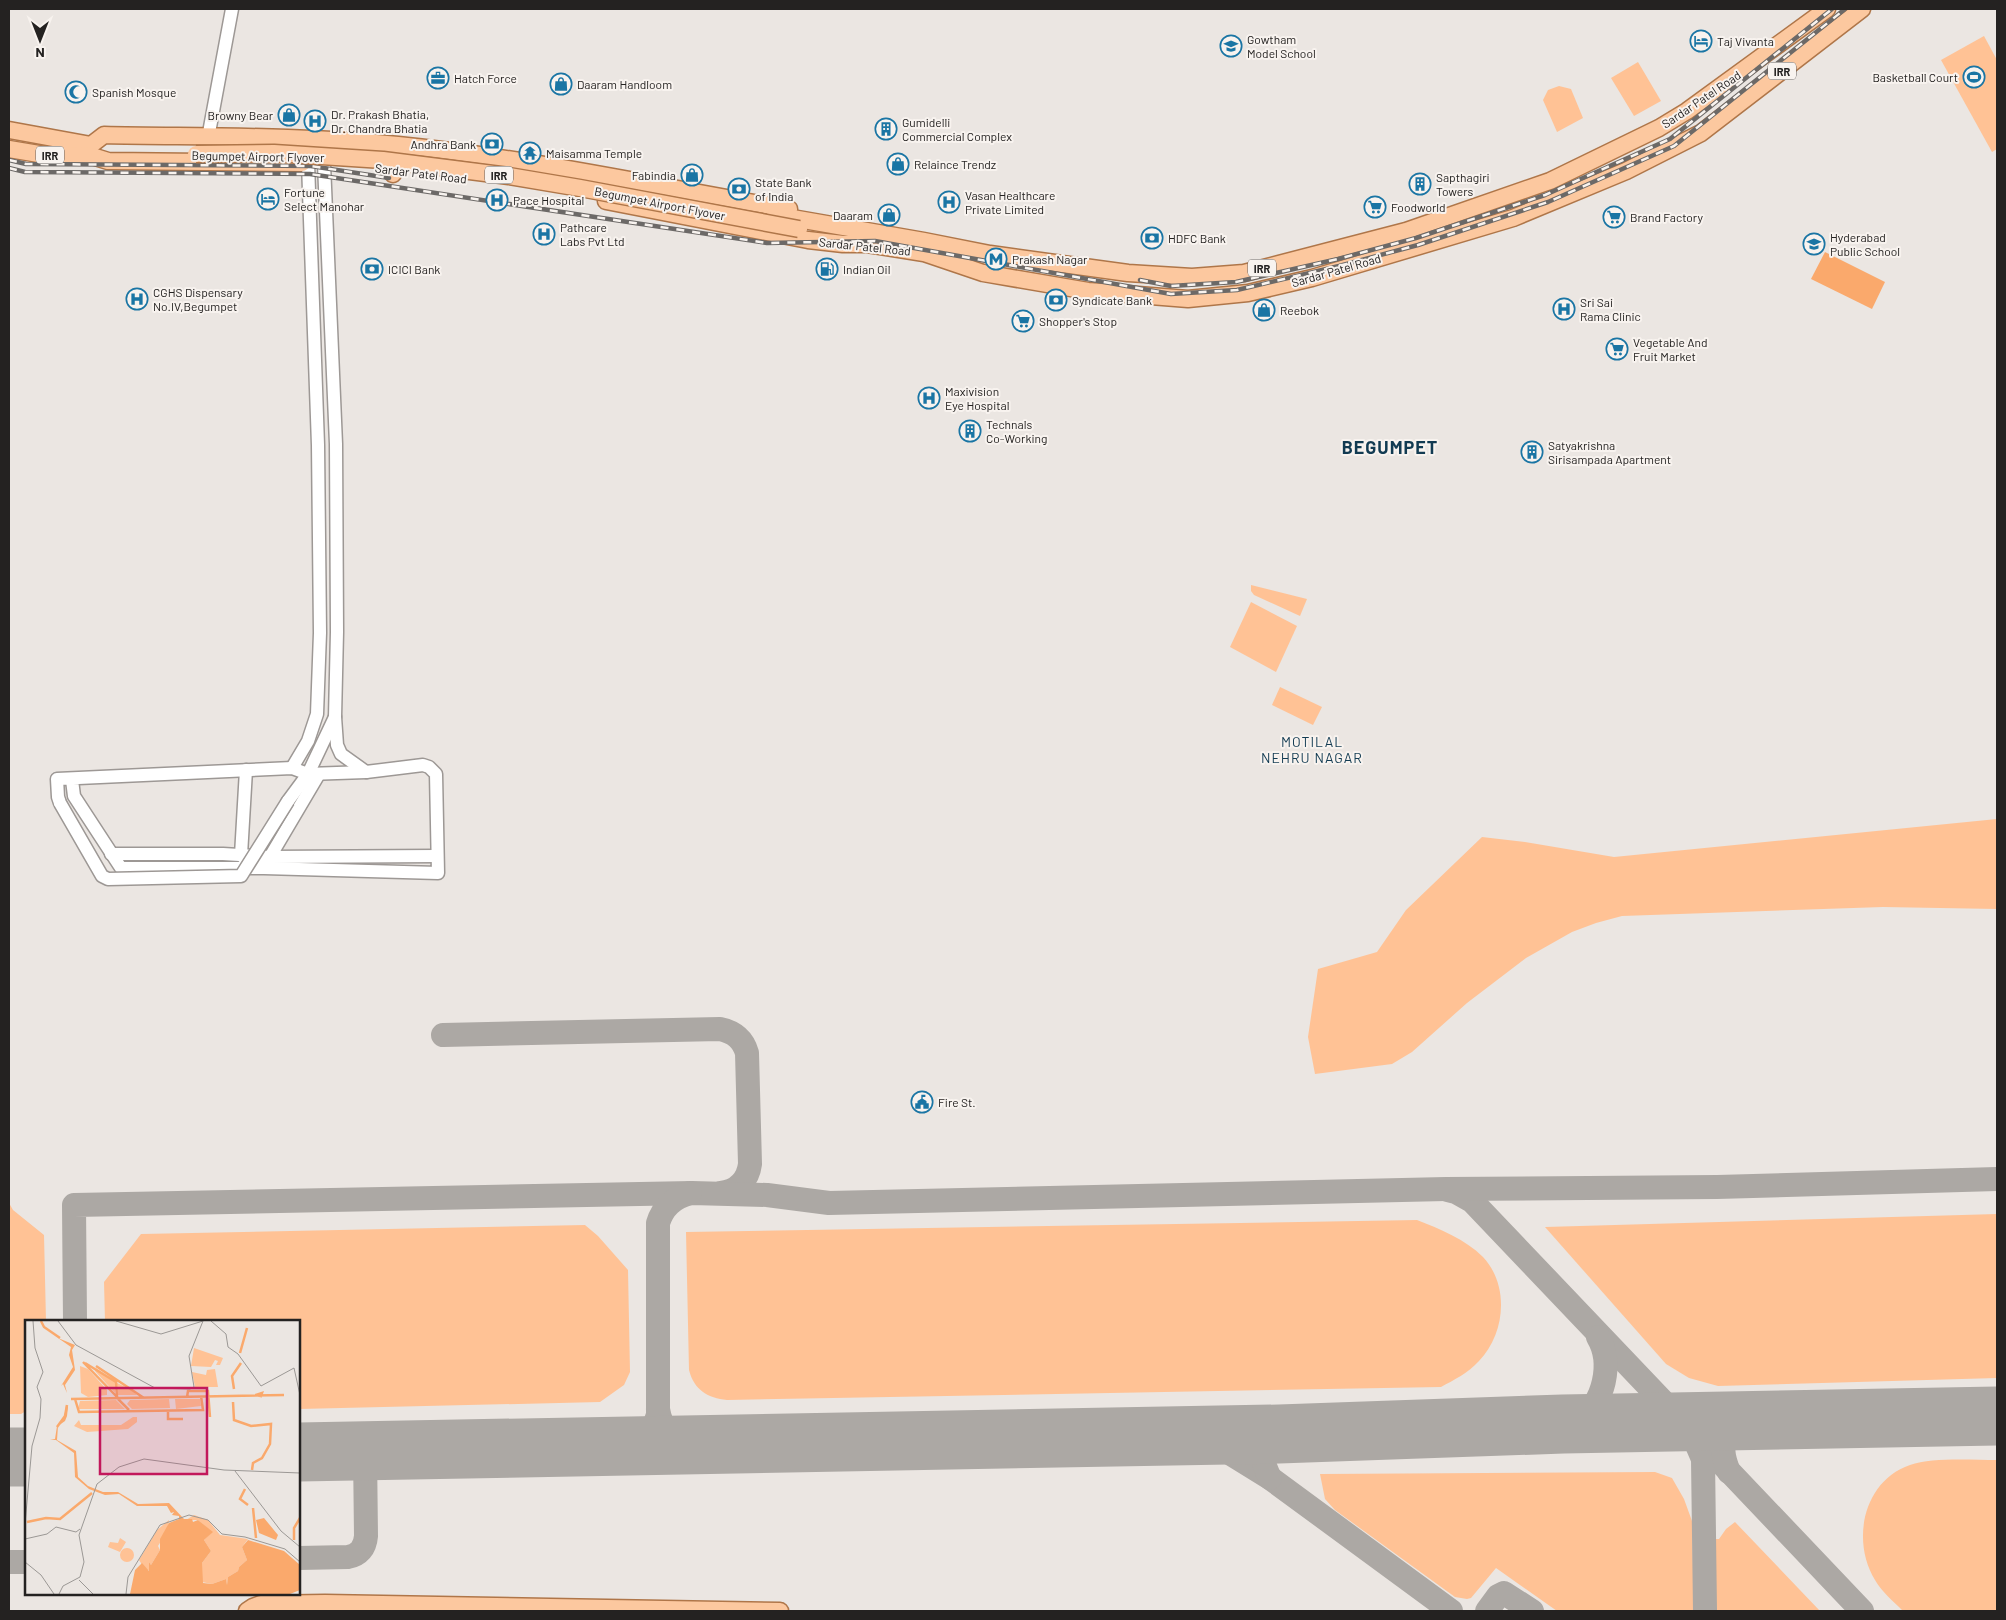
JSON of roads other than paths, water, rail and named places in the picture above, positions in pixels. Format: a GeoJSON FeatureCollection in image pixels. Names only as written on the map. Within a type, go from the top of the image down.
{"type":"FeatureCollection","features":[{"type":"Feature","properties":{"kind":"main road","name":"Sardar Patel Road"},"geometry":{"type":"LineString","coordinates":[[9,150],[46,155],[91,150],[104,135],[313,140],[398,145],[506,159],[592,173],[797,211],[804,223],[1000,256],[1128,273],[1192,277],[1244,272],[1406,231],[1550,181],[1659,128],[1687,111],[1827,9]]}},
{"type":"Feature","properties":{"kind":"main road","name":"Sardar Patel Road"},"geometry":{"type":"LineString","coordinates":[[9,130],[91,150],[108,161],[316,166],[394,171],[535,188],[808,240],[843,244],[867,244],[924,253],[983,273],[1069,288],[1188,299],[1248,293],[1312,278],[1513,218],[1626,171],[1701,133],[1862,9]]}},
{"type":"Feature","properties":{"kind":"main road"},"geometry":{"type":"LineString","coordinates":[[275,164],[267,151],[273,144],[300,144],[313,140]]}},
{"type":"Feature","properties":{"kind":"main road"},"geometry":{"type":"LineString","coordinates":[[394,171],[398,145]]}},
{"type":"Feature","properties":{"kind":"main road","name":"Begumpet Airport Flyover"},"geometry":{"type":"LineString","coordinates":[[91,150],[274,154],[383,160],[572,186],[804,223],[867,244]]}},
{"type":"Feature","properties":{"kind":"main road"},"geometry":{"type":"LineString","coordinates":[[247,1611],[253,1606],[261,1604],[325,1603],[780,1611]]}},
{"type":"Feature","properties":{"kind":"street"},"geometry":{"type":"LineString","coordinates":[[208,138],[232,9]]}},
{"type":"Feature","properties":{"kind":"street"},"geometry":{"type":"LineString","coordinates":[[292,768],[314,728],[318,700],[320,632],[318,445],[311,251],[316,166]]}},
{"type":"Feature","properties":{"kind":"street"},"geometry":{"type":"LineString","coordinates":[[316,166],[328,251],[336,444],[337,632],[334,717],[337,745],[341,754],[366,772]]}},
{"type":"Feature","properties":{"kind":"street"},"geometry":{"type":"LineString","coordinates":[[311,251],[328,251]]}},
{"type":"Feature","properties":{"kind":"street"},"geometry":{"type":"LineString","coordinates":[[318,445],[336,444]]}},
{"type":"Feature","properties":{"kind":"street"},"geometry":{"type":"LineString","coordinates":[[320,632],[337,632]]}},
{"type":"Feature","properties":{"kind":"street"},"geometry":{"type":"LineString","coordinates":[[318,700],[335,700]]}},
{"type":"Feature","properties":{"kind":"street"},"geometry":{"type":"LineString","coordinates":[[246,770],[241,855],[244,859],[259,864],[266,862],[270,857],[314,774],[334,717]]}},
{"type":"Feature","properties":{"kind":"street"},"geometry":{"type":"LineString","coordinates":[[72,780],[74,796],[121,868],[264,868],[438,873],[436,774],[434,770],[423,764],[366,772],[314,774],[292,768],[72,780],[57,779],[60,803],[102,876],[108,879],[241,876],[288,801],[314,774]]}},
{"type":"Feature","properties":{"kind":"street"},"geometry":{"type":"LineString","coordinates":[[111,854],[241,855]]}},
{"type":"Feature","properties":{"kind":"street"},"geometry":{"type":"LineString","coordinates":[[270,857],[437,856]]}},
{"type":"Feature","properties":{"kind":"railway"},"geometry":{"type":"LineString","coordinates":[[1140,280],[1171,286],[1236,282],[1338,259],[1416,238],[1545,195],[1670,139],[1832,9]]}},
{"type":"Feature","properties":{"kind":"railway"},"geometry":{"type":"LineString","coordinates":[[9,168],[25,172],[310,174],[767,243],[875,241],[1171,294],[1237,290],[1418,245],[1548,202],[1674,146],[1845,9]]}},
{"type":"Feature","properties":{"kind":"railway"},"geometry":{"type":"LineString","coordinates":[[9,160],[26,164],[311,166],[389,178]]}},
{"type":"Feature","properties":{"kind":"place","name":"Taj Vivanta"},"geometry":{"type":"Point","coordinates":[1701,41]}},
{"type":"Feature","properties":{"kind":"place","name":"Gowtham Model School"},"geometry":{"type":"Point","coordinates":[1231,46]}},
{"type":"Feature","properties":{"kind":"place","name":"Basketball Court"},"geometry":{"type":"Point","coordinates":[1974,77]}},
{"type":"Feature","properties":{"kind":"place","name":"Hatch Force"},"geometry":{"type":"Point","coordinates":[438,78]}},
{"type":"Feature","properties":{"kind":"place","name":"Daaram Handloom"},"geometry":{"type":"Point","coordinates":[561,84]}},
{"type":"Feature","properties":{"kind":"place","name":"Spanish Mosque"},"geometry":{"type":"Point","coordinates":[76,92]}},
{"type":"Feature","properties":{"kind":"place","name":"Browny Bear"},"geometry":{"type":"Point","coordinates":[289,115]}},
{"type":"Feature","properties":{"kind":"place","name":"Dr. Prakash Bhatia, Dr. Chandra Bhatia"},"geometry":{"type":"Point","coordinates":[315,121]}},
{"type":"Feature","properties":{"kind":"place","name":"Gumidelli Commercial Complex"},"geometry":{"type":"Point","coordinates":[886,129]}},
{"type":"Feature","properties":{"kind":"place","name":"Andhra Bank"},"geometry":{"type":"Point","coordinates":[492,144]}},
{"type":"Feature","properties":{"kind":"place","name":"Maisamma Temple"},"geometry":{"type":"Point","coordinates":[530,153]}},
{"type":"Feature","properties":{"kind":"place","name":"Relaince Trendz"},"geometry":{"type":"Point","coordinates":[898,164]}},
{"type":"Feature","properties":{"kind":"place","name":"Fabindia"},"geometry":{"type":"Point","coordinates":[692,175]}},
{"type":"Feature","properties":{"kind":"place","name":"Sapthagiri Towers"},"geometry":{"type":"Point","coordinates":[1420,184]}},
{"type":"Feature","properties":{"kind":"place","name":"State Bank of India"},"geometry":{"type":"Point","coordinates":[739,189]}},
{"type":"Feature","properties":{"kind":"place","name":"Fortune Select Manohar"},"geometry":{"type":"Point","coordinates":[268,199]}},
{"type":"Feature","properties":{"kind":"place","name":"Pace Hospital"},"geometry":{"type":"Point","coordinates":[497,200]}},
{"type":"Feature","properties":{"kind":"place","name":"Vasan Healthcare Private Limited"},"geometry":{"type":"Point","coordinates":[949,202]}},
{"type":"Feature","properties":{"kind":"place","name":"Foodworld"},"geometry":{"type":"Point","coordinates":[1375,207]}},
{"type":"Feature","properties":{"kind":"place","name":"Daaram"},"geometry":{"type":"Point","coordinates":[889,215]}},
{"type":"Feature","properties":{"kind":"place","name":"Brand Factory"},"geometry":{"type":"Point","coordinates":[1614,217]}},
{"type":"Feature","properties":{"kind":"place","name":"Pathcare Labs Pvt Ltd"},"geometry":{"type":"Point","coordinates":[544,234]}},
{"type":"Feature","properties":{"kind":"place","name":"HDFC Bank"},"geometry":{"type":"Point","coordinates":[1152,238]}},
{"type":"Feature","properties":{"kind":"place","name":"Hyderabad Public School"},"geometry":{"type":"Point","coordinates":[1814,244]}},
{"type":"Feature","properties":{"kind":"place","name":"Prakash Nagar"},"geometry":{"type":"Point","coordinates":[996,259]}},
{"type":"Feature","properties":{"kind":"place","name":"ICICI Bank"},"geometry":{"type":"Point","coordinates":[372,269]}},
{"type":"Feature","properties":{"kind":"place","name":"Indian Oil"},"geometry":{"type":"Point","coordinates":[827,269]}},
{"type":"Feature","properties":{"kind":"place","name":"CGHS Dispensary No.IV,Begumpet"},"geometry":{"type":"Point","coordinates":[137,299]}},
{"type":"Feature","properties":{"kind":"place","name":"Syndicate Bank"},"geometry":{"type":"Point","coordinates":[1056,300]}},
{"type":"Feature","properties":{"kind":"place","name":"Sri Sai Rama Clinic"},"geometry":{"type":"Point","coordinates":[1564,309]}},
{"type":"Feature","properties":{"kind":"place","name":"Reebok"},"geometry":{"type":"Point","coordinates":[1264,310]}},
{"type":"Feature","properties":{"kind":"place","name":"Shopper's Stop"},"geometry":{"type":"Point","coordinates":[1023,321]}},
{"type":"Feature","properties":{"kind":"place","name":"Vegetable And Fruit Market"},"geometry":{"type":"Point","coordinates":[1617,349]}},
{"type":"Feature","properties":{"kind":"place","name":"Maxivision Eye Hospital"},"geometry":{"type":"Point","coordinates":[929,398]}},
{"type":"Feature","properties":{"kind":"place","name":"Technals Co-Working"},"geometry":{"type":"Point","coordinates":[970,431]}},
{"type":"Feature","properties":{"kind":"place","name":"Satyakrishna Sirisampada Apartment"},"geometry":{"type":"Point","coordinates":[1532,452]}},
{"type":"Feature","properties":{"kind":"place","name":"Fire St."},"geometry":{"type":"Point","coordinates":[922,1102]}},
{"type":"Feature","properties":{"kind":"district","name":"BEGUMPET"},"geometry":{"type":"Point","coordinates":[1390,447]}},
{"type":"Feature","properties":{"kind":"district","name":"MOTILAL NEHRU NAGAR"},"geometry":{"type":"Point","coordinates":[1312,750]}}]}
